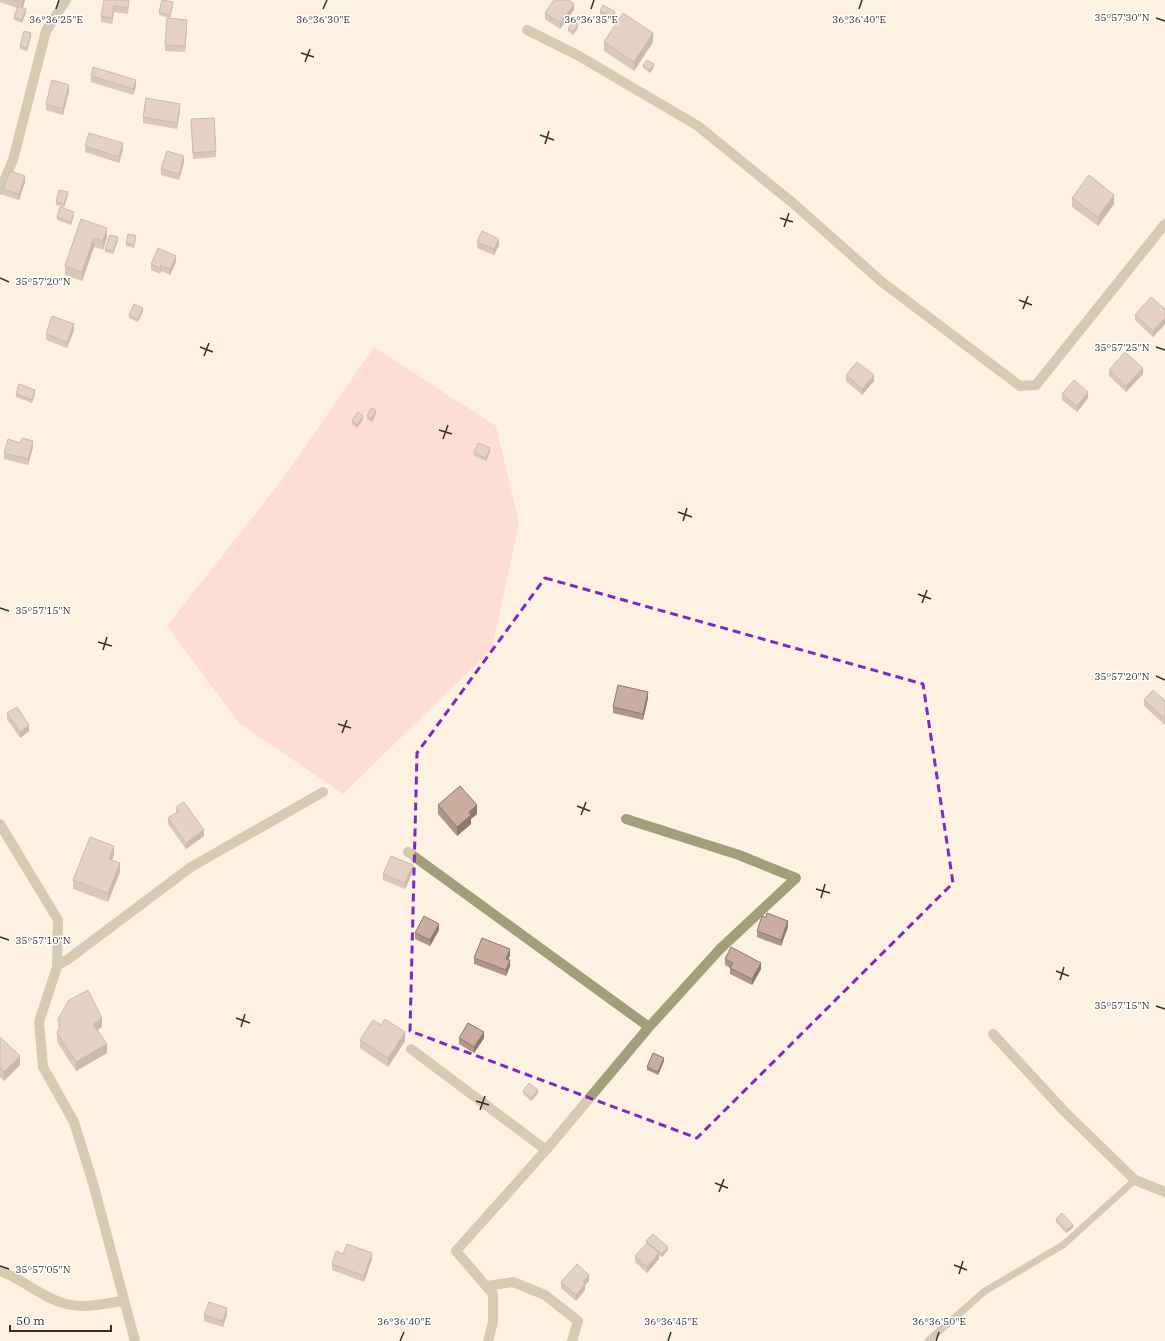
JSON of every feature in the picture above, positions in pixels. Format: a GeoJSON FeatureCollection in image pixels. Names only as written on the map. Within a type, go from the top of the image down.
{"type":"FeatureCollection","features":[{"type":"Feature","properties":{"kind":"street"},"geometry":{"type":"LineString","coordinates":[[0,190],[13,160],[46,31],[66,0]]}},
{"type":"Feature","properties":{"kind":"street"},"geometry":{"type":"LineString","coordinates":[[526,30],[579,56],[698,126],[794,204],[882,282],[1020,386],[1036,385],[1165,224]]}},
{"type":"Feature","properties":{"kind":"street"},"geometry":{"type":"LineString","coordinates":[[57,965],[67,960],[191,867],[323,792]]}},
{"type":"Feature","properties":{"kind":"street"},"geometry":{"type":"LineString","coordinates":[[488,1341],[493,1322],[493,1294],[456,1251],[546,1150],[649,1027],[720,949],[796,878],[739,854],[626,819]]}},
{"type":"Feature","properties":{"kind":"street"},"geometry":{"type":"LineString","coordinates":[[0,824],[58,920],[57,965],[39,1022],[43,1067],[74,1122],[93,1183],[135,1341]]}},
{"type":"Feature","properties":{"kind":"street"},"geometry":{"type":"LineString","coordinates":[[408,852],[649,1027]]}},
{"type":"Feature","properties":{"kind":"street"},"geometry":{"type":"LineString","coordinates":[[993,1034],[1064,1111],[1135,1180],[1165,1192]]}},
{"type":"Feature","properties":{"kind":"street"},"geometry":{"type":"LineString","coordinates":[[411,1049],[546,1150]]}},
{"type":"Feature","properties":{"kind":"street"},"geometry":{"type":"LineString","coordinates":[[0,1271],[10,1274],[66,1304],[85,1306],[124,1301]]}},
{"type":"Feature","properties":{"kind":"street"},"geometry":{"type":"LineString","coordinates":[[487,1286],[513,1282],[545,1295],[578,1321],[572,1341]]}},
{"type":"Feature","properties":{"kind":"lane"},"geometry":{"type":"LineString","coordinates":[[928,1341],[985,1291],[1063,1245],[1135,1180]]}},
{"type":"Feature","properties":{"kind":"highlighted area"},"geometry":{"type":"Polygon","coordinates":[[[545,578],[923,684],[953,883],[697,1138],[410,1031],[417,753],[545,578]]]}},
{"type":"Feature","properties":{"kind":"shaded area"},"geometry":{"type":"Polygon","coordinates":[[[374,347],[496,426],[519,523],[492,649],[343,794],[239,723],[167,626],[284,477],[374,347]]]}},
{"type":"Feature","properties":{"kind":"building"},"geometry":{"type":"Polygon","coordinates":[[[13,0],[23,0],[22,3],[13,0]]]}},
{"type":"Feature","properties":{"kind":"building"},"geometry":{"type":"Polygon","coordinates":[[[104,0],[129,0],[128,8],[114,6],[112,18],[101,16],[104,0]]]}},
{"type":"Feature","properties":{"kind":"building"},"geometry":{"type":"Polygon","coordinates":[[[162,0],[173,2],[170,15],[159,12],[162,0]]]}},
{"type":"Feature","properties":{"kind":"building"},"geometry":{"type":"Polygon","coordinates":[[[554,0],[569,0],[574,4],[560,23],[545,13],[554,0]]]}},
{"type":"Feature","properties":{"kind":"building"},"geometry":{"type":"Polygon","coordinates":[[[603,5],[615,12],[612,17],[600,11],[603,5]]]}},
{"type":"Feature","properties":{"kind":"building"},"geometry":{"type":"Polygon","coordinates":[[[18,6],[26,9],[22,20],[14,17],[18,6]]]}},
{"type":"Feature","properties":{"kind":"building"},"geometry":{"type":"Polygon","coordinates":[[[623,13],[653,33],[634,62],[604,42],[623,13]]]}},
{"type":"Feature","properties":{"kind":"building"},"geometry":{"type":"Polygon","coordinates":[[[167,18],[187,20],[185,46],[165,45],[167,18]]]}},
{"type":"Feature","properties":{"kind":"building"},"geometry":{"type":"Polygon","coordinates":[[[574,21],[578,24],[573,32],[568,28],[574,21]]]}},
{"type":"Feature","properties":{"kind":"building"},"geometry":{"type":"Polygon","coordinates":[[[24,31],[31,33],[27,48],[20,46],[24,31]]]}},
{"type":"Feature","properties":{"kind":"building"},"geometry":{"type":"Polygon","coordinates":[[[647,60],[654,64],[650,70],[643,65],[647,60]]]}},
{"type":"Feature","properties":{"kind":"building"},"geometry":{"type":"Polygon","coordinates":[[[93,67],[136,80],[133,89],[91,76],[93,67]]]}},
{"type":"Feature","properties":{"kind":"building"},"geometry":{"type":"Polygon","coordinates":[[[52,80],[69,85],[63,109],[46,104],[52,80]]]}},
{"type":"Feature","properties":{"kind":"building"},"geometry":{"type":"Polygon","coordinates":[[[146,98],[180,104],[177,123],[143,117],[146,98]]]}},
{"type":"Feature","properties":{"kind":"building"},"geometry":{"type":"Polygon","coordinates":[[[214,118],[216,151],[193,153],[191,119],[214,118]]]}},
{"type":"Feature","properties":{"kind":"building"},"geometry":{"type":"Polygon","coordinates":[[[89,133],[123,143],[119,157],[85,146],[89,133]]]}},
{"type":"Feature","properties":{"kind":"building"},"geometry":{"type":"Polygon","coordinates":[[[167,151],[184,156],[179,174],[161,169],[167,151]]]}},
{"type":"Feature","properties":{"kind":"building"},"geometry":{"type":"Polygon","coordinates":[[[10,171],[25,176],[19,194],[3,189],[10,171]]]}},
{"type":"Feature","properties":{"kind":"building"},"geometry":{"type":"Polygon","coordinates":[[[1089,175],[1114,195],[1098,217],[1072,198],[1089,175]]]}},
{"type":"Feature","properties":{"kind":"building"},"geometry":{"type":"Polygon","coordinates":[[[59,190],[68,192],[64,204],[56,202],[59,190]]]}},
{"type":"Feature","properties":{"kind":"building"},"geometry":{"type":"Polygon","coordinates":[[[60,207],[74,212],[71,222],[57,217],[60,207]]]}},
{"type":"Feature","properties":{"kind":"building"},"geometry":{"type":"Polygon","coordinates":[[[81,219],[107,228],[103,241],[94,238],[82,272],[65,266],[81,219]]]}},
{"type":"Feature","properties":{"kind":"building"},"geometry":{"type":"Polygon","coordinates":[[[482,231],[499,239],[494,249],[477,242],[482,231]]]}},
{"type":"Feature","properties":{"kind":"building"},"geometry":{"type":"Polygon","coordinates":[[[128,234],[136,236],[134,245],[126,243],[128,234]]]}},
{"type":"Feature","properties":{"kind":"building"},"geometry":{"type":"Polygon","coordinates":[[[110,235],[118,237],[113,251],[105,249],[110,235]]]}},
{"type":"Feature","properties":{"kind":"building"},"geometry":{"type":"Polygon","coordinates":[[[158,248],[176,256],[170,269],[161,265],[160,268],[151,264],[158,248]]]}},
{"type":"Feature","properties":{"kind":"building"},"geometry":{"type":"Polygon","coordinates":[[[1151,297],[1165,309],[1165,318],[1153,331],[1135,315],[1151,297]]]}},
{"type":"Feature","properties":{"kind":"building"},"geometry":{"type":"Polygon","coordinates":[[[134,304],[143,308],[138,319],[129,315],[134,304]]]}},
{"type":"Feature","properties":{"kind":"building"},"geometry":{"type":"Polygon","coordinates":[[[52,316],[74,324],[67,342],[46,334],[52,316]]]}},
{"type":"Feature","properties":{"kind":"building"},"geometry":{"type":"Polygon","coordinates":[[[1125,352],[1143,368],[1126,386],[1109,370],[1125,352]]]}},
{"type":"Feature","properties":{"kind":"building"},"geometry":{"type":"Polygon","coordinates":[[[857,362],[874,375],[862,389],[846,375],[857,362]]]}},
{"type":"Feature","properties":{"kind":"building"},"geometry":{"type":"Polygon","coordinates":[[[1074,380],[1088,392],[1077,406],[1062,394],[1074,380]]]}},
{"type":"Feature","properties":{"kind":"building"},"geometry":{"type":"Polygon","coordinates":[[[19,384],[35,390],[32,400],[16,394],[19,384]]]}},
{"type":"Feature","properties":{"kind":"building"},"geometry":{"type":"Polygon","coordinates":[[[371,408],[376,410],[372,419],[367,416],[371,408]]]}},
{"type":"Feature","properties":{"kind":"building"},"geometry":{"type":"Polygon","coordinates":[[[358,412],[363,416],[357,425],[352,421],[358,412]]]}},
{"type":"Feature","properties":{"kind":"building"},"geometry":{"type":"Polygon","coordinates":[[[22,438],[33,441],[28,459],[4,453],[8,439],[20,443],[22,438]]]}},
{"type":"Feature","properties":{"kind":"building"},"geometry":{"type":"Polygon","coordinates":[[[478,443],[490,448],[486,458],[474,453],[478,443]]]}},
{"type":"Feature","properties":{"kind":"building"},"geometry":{"type":"Polygon","coordinates":[[[618,685],[648,692],[643,714],[613,707],[618,685]]]}},
{"type":"Feature","properties":{"kind":"building"},"geometry":{"type":"Polygon","coordinates":[[[1153,690],[1165,701],[1165,719],[1144,700],[1153,690]]]}},
{"type":"Feature","properties":{"kind":"building"},"geometry":{"type":"Polygon","coordinates":[[[17,707],[29,725],[20,732],[7,713],[17,707]]]}},
{"type":"Feature","properties":{"kind":"building"},"geometry":{"type":"Polygon","coordinates":[[[460,786],[477,805],[469,812],[471,815],[457,827],[438,805],[460,786]]]}},
{"type":"Feature","properties":{"kind":"building"},"geometry":{"type":"Polygon","coordinates":[[[184,802],[204,830],[186,843],[168,818],[179,811],[176,807],[184,802]]]}},
{"type":"Feature","properties":{"kind":"building"},"geometry":{"type":"Polygon","coordinates":[[[90,837],[114,846],[109,859],[120,863],[108,893],[73,880],[90,837]]]}},
{"type":"Feature","properties":{"kind":"building"},"geometry":{"type":"Polygon","coordinates":[[[391,856],[413,865],[405,883],[383,874],[391,856]]]}},
{"type":"Feature","properties":{"kind":"building"},"geometry":{"type":"Polygon","coordinates":[[[767,913],[788,921],[781,940],[757,931],[762,916],[766,917],[767,913]]]}},
{"type":"Feature","properties":{"kind":"building"},"geometry":{"type":"Polygon","coordinates":[[[424,916],[439,924],[430,940],[415,933],[424,916]]]}},
{"type":"Feature","properties":{"kind":"building"},"geometry":{"type":"Polygon","coordinates":[[[482,938],[510,949],[506,959],[510,960],[506,970],[474,958],[482,938]]]}},
{"type":"Feature","properties":{"kind":"building"},"geometry":{"type":"Polygon","coordinates":[[[731,947],[761,963],[752,979],[730,968],[733,963],[725,959],[731,947]]]}},
{"type":"Feature","properties":{"kind":"building"},"geometry":{"type":"Polygon","coordinates":[[[88,990],[102,1018],[93,1024],[107,1044],[76,1062],[57,1033],[60,1027],[58,1019],[69,1000],[88,990]]]}},
{"type":"Feature","properties":{"kind":"building"},"geometry":{"type":"Polygon","coordinates":[[[385,1019],[405,1032],[388,1058],[360,1040],[373,1020],[381,1025],[385,1019]]]}},
{"type":"Feature","properties":{"kind":"building"},"geometry":{"type":"Polygon","coordinates":[[[468,1023],[484,1032],[474,1047],[459,1038],[468,1023]]]}},
{"type":"Feature","properties":{"kind":"building"},"geometry":{"type":"Polygon","coordinates":[[[0,1037],[20,1056],[4,1072],[0,1068],[0,1037]]]}},
{"type":"Feature","properties":{"kind":"building"},"geometry":{"type":"Polygon","coordinates":[[[653,1053],[664,1058],[658,1072],[647,1067],[653,1053]]]}},
{"type":"Feature","properties":{"kind":"building"},"geometry":{"type":"Polygon","coordinates":[[[529,1083],[538,1090],[531,1098],[523,1091],[529,1083]]]}},
{"type":"Feature","properties":{"kind":"building"},"geometry":{"type":"Polygon","coordinates":[[[1062,1213],[1073,1225],[1066,1230],[1056,1219],[1062,1213]]]}},
{"type":"Feature","properties":{"kind":"building"},"geometry":{"type":"Polygon","coordinates":[[[653,1234],[668,1247],[662,1254],[646,1241],[653,1234]]]}},
{"type":"Feature","properties":{"kind":"building"},"geometry":{"type":"Polygon","coordinates":[[[647,1243],[659,1253],[647,1267],[635,1256],[647,1243]]]}},
{"type":"Feature","properties":{"kind":"building"},"geometry":{"type":"Polygon","coordinates":[[[347,1244],[372,1253],[364,1276],[332,1264],[336,1251],[343,1254],[347,1244]]]}},
{"type":"Feature","properties":{"kind":"building"},"geometry":{"type":"Polygon","coordinates":[[[577,1264],[589,1275],[583,1282],[585,1284],[576,1295],[561,1282],[577,1264]]]}},
{"type":"Feature","properties":{"kind":"building"},"geometry":{"type":"Polygon","coordinates":[[[209,1302],[227,1308],[223,1321],[204,1315],[209,1302]]]}}]}
